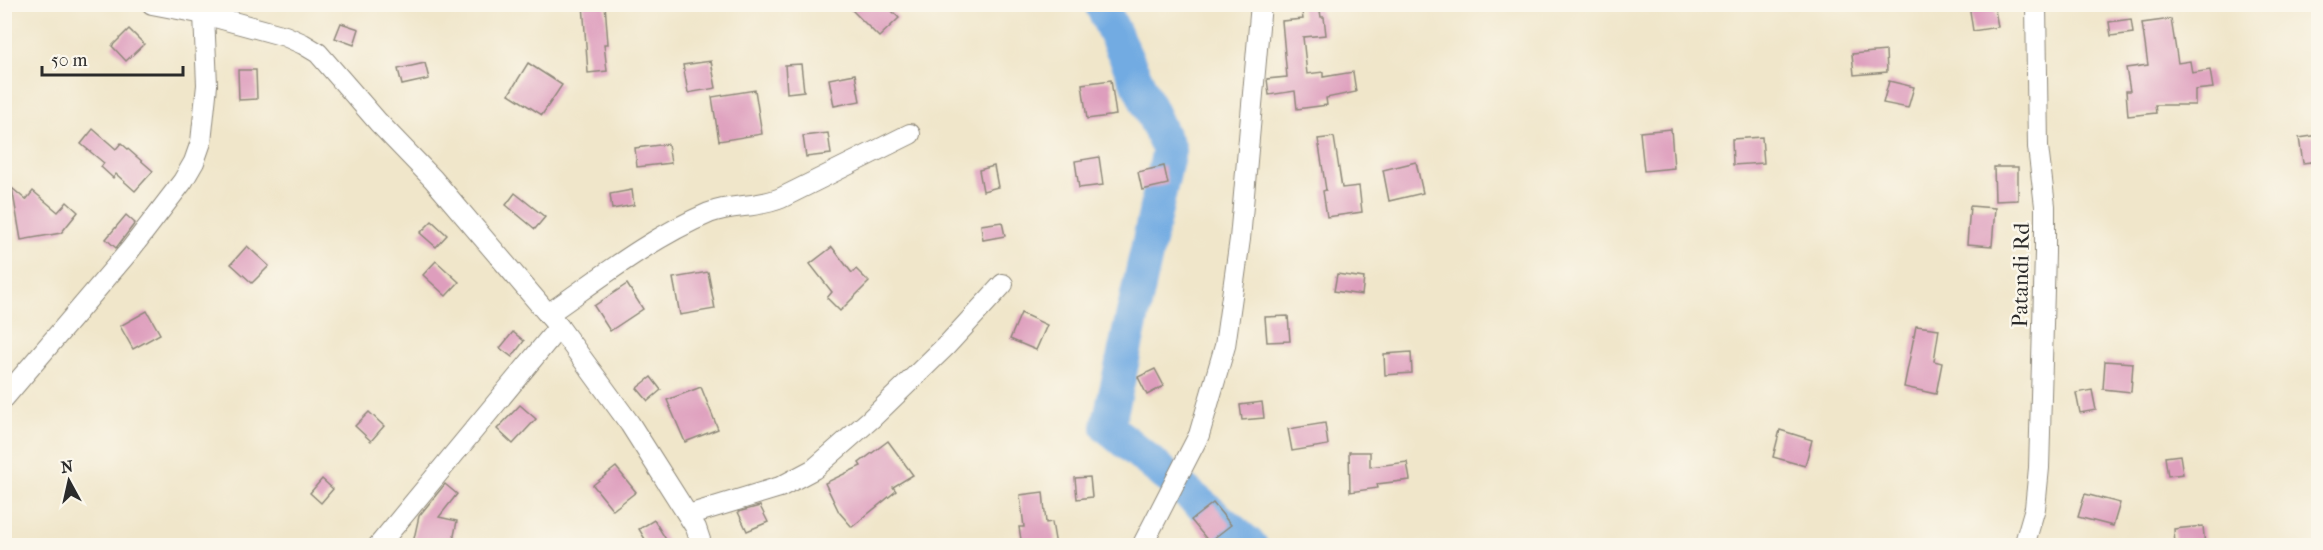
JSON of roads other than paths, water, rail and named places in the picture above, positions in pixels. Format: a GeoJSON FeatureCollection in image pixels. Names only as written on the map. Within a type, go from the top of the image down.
{"type":"FeatureCollection","features":[{"type":"Feature","properties":{"kind":"street"},"geometry":{"type":"LineString","coordinates":[[152,4],[204,14],[285,36],[318,54],[378,122],[433,178],[554,320],[630,424],[688,516],[702,546]]}},
{"type":"Feature","properties":{"kind":"street"},"geometry":{"type":"LineString","coordinates":[[1142,546],[1199,435],[1225,346],[1240,239],[1261,4]]}},
{"type":"Feature","properties":{"kind":"street","name":"Patandi Rd"},"geometry":{"type":"LineString","coordinates":[[2025,546],[2035,508],[2039,468],[2045,264],[2045,206],[2038,147],[2036,4]]}},
{"type":"Feature","properties":{"kind":"street"},"geometry":{"type":"LineString","coordinates":[[4,398],[130,250],[183,181],[194,162],[201,142],[207,85],[204,14]]}},
{"type":"Feature","properties":{"kind":"street"},"geometry":{"type":"LineString","coordinates":[[378,546],[554,320],[652,242],[709,213],[725,208],[774,201],[910,134]]}},
{"type":"Feature","properties":{"kind":"street"},"geometry":{"type":"LineString","coordinates":[[688,516],[780,487],[814,469],[947,345],[1002,284]]}},
{"type":"Feature","properties":{"kind":"waterway"},"geometry":{"type":"LineString","coordinates":[[1101,4],[1169,150],[1108,427],[1251,546]]}}]}
